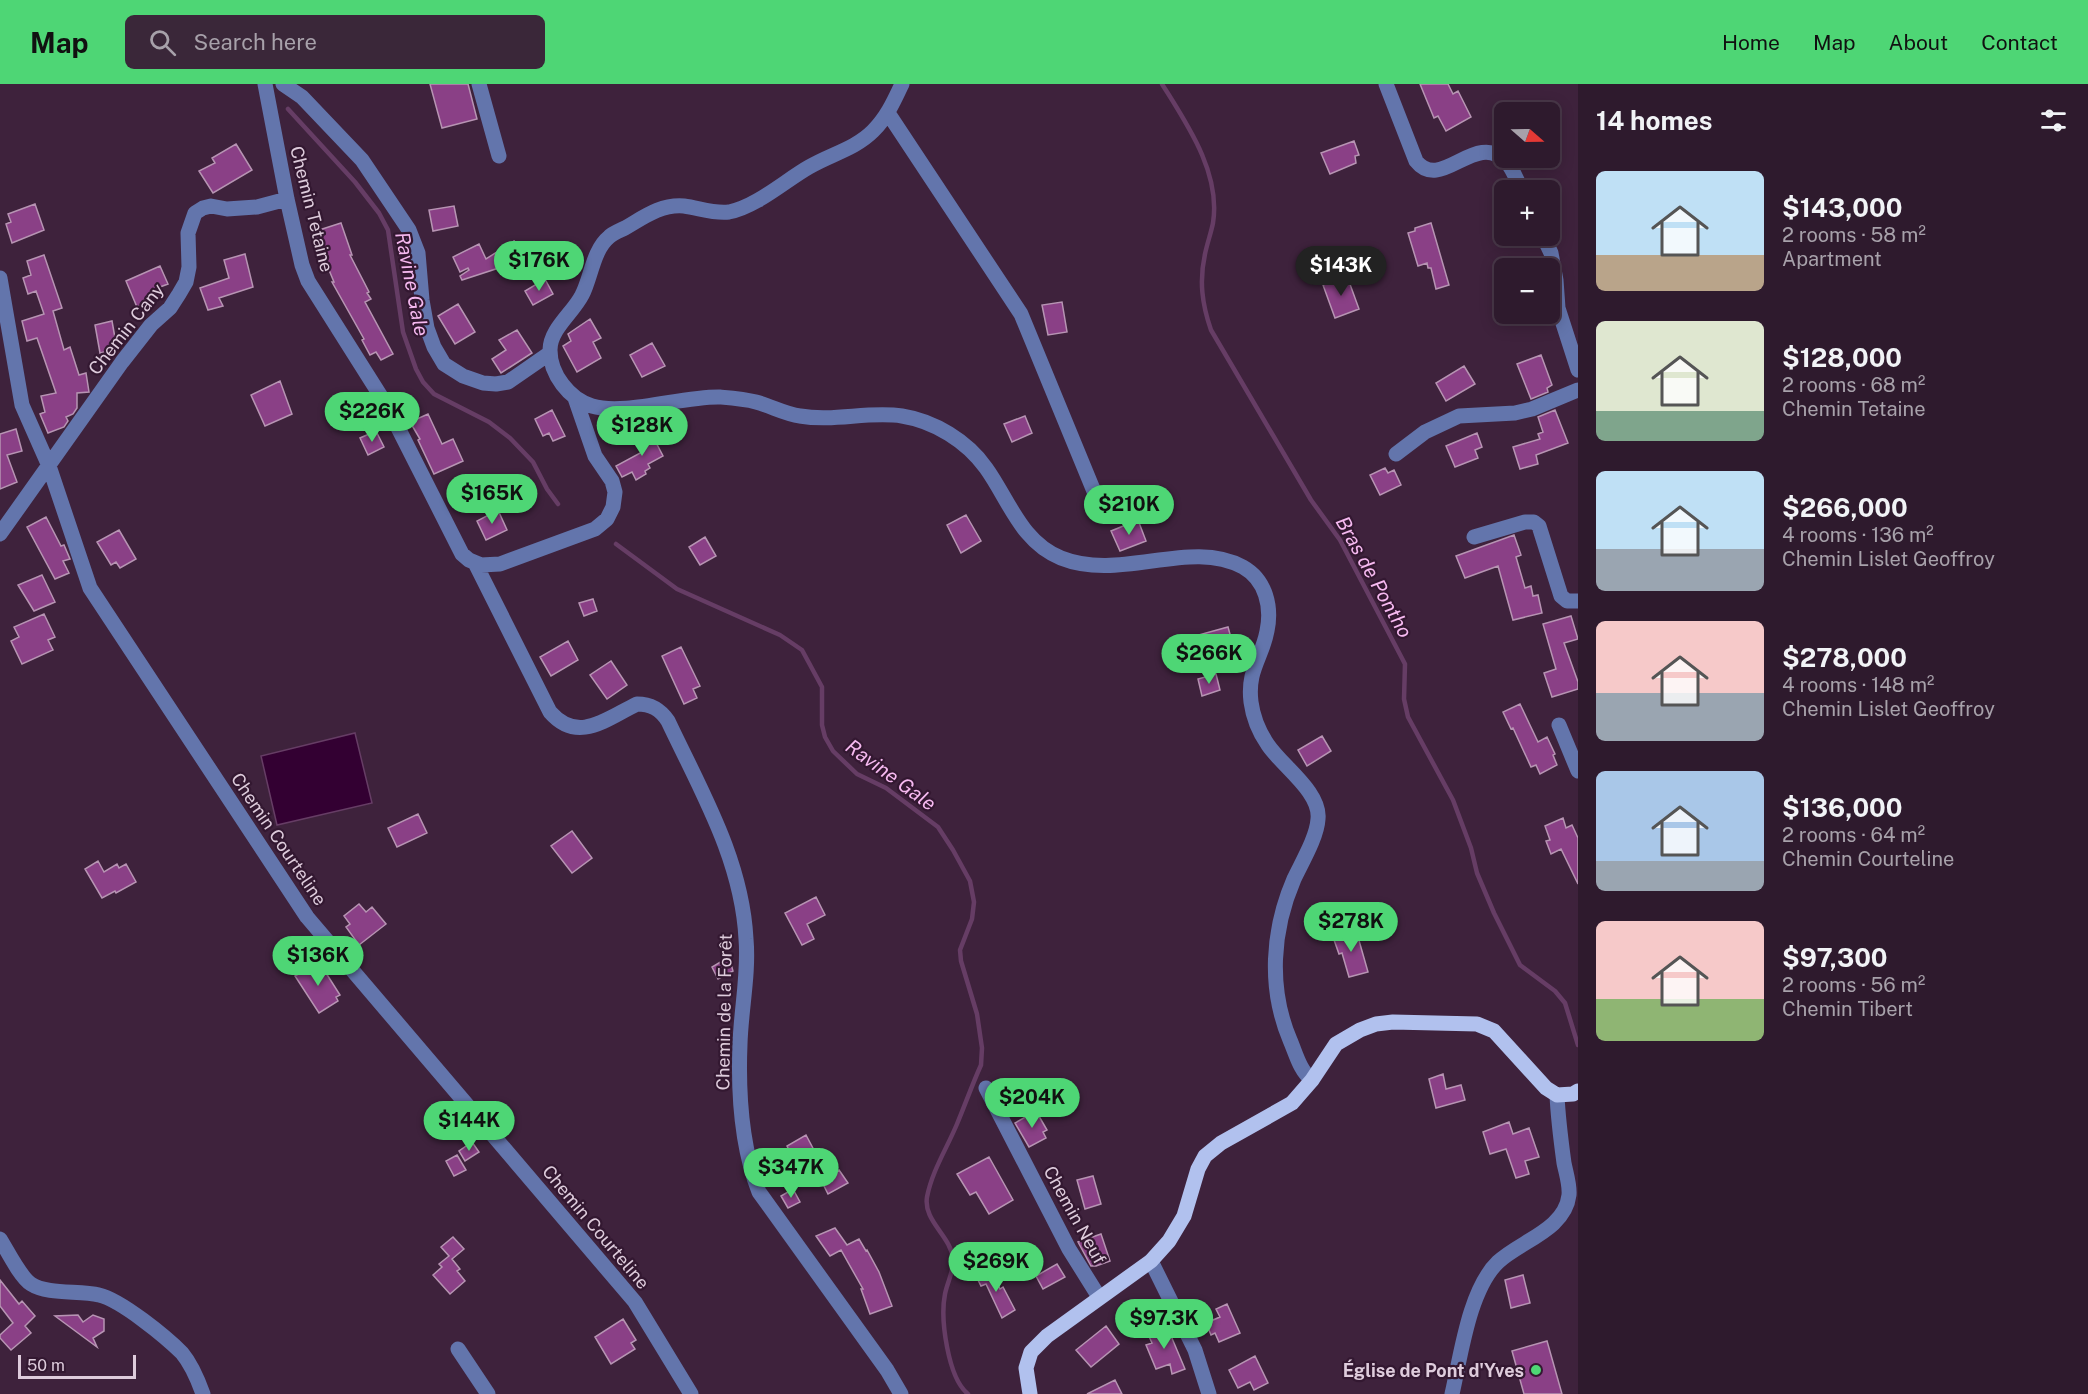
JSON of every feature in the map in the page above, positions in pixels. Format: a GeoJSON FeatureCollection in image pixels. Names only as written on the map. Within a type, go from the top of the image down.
{"type":"FeatureCollection","features":[{"type":"Feature","properties":{"kind":"main road","name":"Chemin Neuf"},"geometry":{"type":"LineString","coordinates":[[1030,1394],[1026,1368],[1031,1352],[1047,1336],[1151,1261],[1169,1241],[1184,1216],[1198,1169],[1205,1156],[1221,1143],[1292,1103],[1312,1080],[1336,1044],[1360,1030],[1376,1023],[1393,1022],[1477,1024],[1494,1031],[1546,1088],[1569,1093]]}},
{"type":"Feature","properties":{"kind":"street","name":"Chemin Tetaine"},"geometry":{"type":"LineString","coordinates":[[265,84],[287,199],[302,265],[308,281],[387,406],[462,554],[475,563]]}},
{"type":"Feature","properties":{"kind":"street"},"geometry":{"type":"LineString","coordinates":[[283,84],[302,97],[362,160],[409,230],[418,253],[427,328],[444,364],[464,376],[483,383],[496,384],[508,382],[550,353]]}},
{"type":"Feature","properties":{"kind":"street"},"geometry":{"type":"LineString","coordinates":[[479,84],[499,156]]}},
{"type":"Feature","properties":{"kind":"street"},"geometry":{"type":"LineString","coordinates":[[475,563],[500,564],[595,529],[611,514],[615,492],[612,481],[595,456],[574,398],[556,373],[550,353],[555,333],[581,299],[600,248],[608,238],[658,208],[680,206],[718,212],[736,210],[761,198],[813,165],[861,141],[888,113],[902,84]]}},
{"type":"Feature","properties":{"kind":"street"},"geometry":{"type":"LineString","coordinates":[[1386,84],[1416,160],[1422,168],[1436,171],[1469,155],[1495,154],[1505,161],[1516,180]]}},
{"type":"Feature","properties":{"kind":"street"},"geometry":{"type":"LineString","coordinates":[[888,113],[1021,314],[1100,506]]}},
{"type":"Feature","properties":{"kind":"street","name":"Chemin Cany"},"geometry":{"type":"LineString","coordinates":[[0,534],[122,362],[151,325],[171,308],[182,288],[189,267],[188,233],[195,213],[211,206],[227,209],[257,207],[287,199]]}},
{"type":"Feature","properties":{"kind":"street"},"geometry":{"type":"LineString","coordinates":[[1548,246],[1556,280],[1558,308],[1578,370]]}},
{"type":"Feature","properties":{"kind":"street","name":"Chemin Courteline"},"geometry":{"type":"LineString","coordinates":[[0,278],[22,405],[49,466],[90,588],[307,917],[635,1302],[691,1394]]}},
{"type":"Feature","properties":{"kind":"street"},"geometry":{"type":"LineString","coordinates":[[1396,454],[1425,432],[1459,416],[1515,413],[1532,409],[1578,390]]}},
{"type":"Feature","properties":{"kind":"street"},"geometry":{"type":"LineString","coordinates":[[574,398],[593,406],[612,409],[717,397],[754,401],[800,416],[849,418],[873,415],[903,416],[932,425],[961,441],[985,466],[1024,531],[1041,546],[1059,557],[1104,567],[1203,556],[1228,561],[1243,567],[1256,577],[1265,593],[1269,610],[1267,634],[1254,667],[1251,684],[1254,715],[1259,731],[1270,748],[1311,794],[1319,815],[1290,888],[1279,924],[1275,963],[1276,994],[1284,1025],[1304,1074],[1312,1080]]}},
{"type":"Feature","properties":{"kind":"street"},"geometry":{"type":"LineString","coordinates":[[1474,537],[1525,522],[1534,522],[1539,526],[1561,596],[1567,601],[1578,601]]}},
{"type":"Feature","properties":{"kind":"street","name":"Chemin de la Forêt"},"geometry":{"type":"LineString","coordinates":[[475,563],[550,712],[558,721],[568,727],[578,729],[589,727],[637,704],[645,704],[663,713],[668,721],[726,846],[743,906],[747,940],[740,1054],[746,1150],[751,1171],[759,1192],[901,1394]]}},
{"type":"Feature","properties":{"kind":"street"},"geometry":{"type":"LineString","coordinates":[[1559,724],[1578,771]]}},
{"type":"Feature","properties":{"kind":"street","name":"Chemin Neuf"},"geometry":{"type":"LineString","coordinates":[[986,1088],[1069,1249],[1099,1297]]}},
{"type":"Feature","properties":{"kind":"street"},"geometry":{"type":"LineString","coordinates":[[1452,1394],[1476,1298],[1490,1271],[1500,1261],[1554,1224],[1564,1209],[1569,1194],[1558,1119],[1569,1093]]}},
{"type":"Feature","properties":{"kind":"street"},"geometry":{"type":"LineString","coordinates":[[0,1239],[30,1284],[40,1288],[99,1295],[111,1299],[146,1323],[182,1354],[196,1374],[203,1394]]}},
{"type":"Feature","properties":{"kind":"street"},"geometry":{"type":"LineString","coordinates":[[1151,1261],[1195,1350],[1209,1394]]}},
{"type":"Feature","properties":{"kind":"street"},"geometry":{"type":"LineString","coordinates":[[458,1349],[488,1394]]}},
{"type":"Feature","properties":{"kind":"shaded area"},"geometry":{"type":"Polygon","coordinates":[[[355,733],[372,803],[277,825],[261,756],[355,733]]]}},
{"type":"Feature","properties":{"kind":"building"},"geometry":{"type":"Polygon","coordinates":[[[430,84],[468,84],[477,119],[442,128],[430,84]]]}},
{"type":"Feature","properties":{"kind":"building"},"geometry":{"type":"Polygon","coordinates":[[[1420,84],[1448,84],[1453,94],[1458,91],[1471,117],[1446,131],[1438,116],[1434,118],[1420,84]]]}},
{"type":"Feature","properties":{"kind":"building"},"geometry":{"type":"Polygon","coordinates":[[[1354,141],[1359,155],[1355,156],[1356,163],[1330,174],[1321,153],[1354,141]]]}},
{"type":"Feature","properties":{"kind":"building"},"geometry":{"type":"Polygon","coordinates":[[[236,144],[252,170],[213,193],[199,171],[215,163],[212,158],[236,144]]]}},
{"type":"Feature","properties":{"kind":"building"},"geometry":{"type":"Polygon","coordinates":[[[35,204],[44,230],[12,243],[6,224],[11,222],[8,214],[35,204]]]}},
{"type":"Feature","properties":{"kind":"building"},"geometry":{"type":"Polygon","coordinates":[[[454,206],[458,226],[433,231],[429,210],[454,206]]]}},
{"type":"Feature","properties":{"kind":"building"},"geometry":{"type":"Polygon","coordinates":[[[341,223],[352,255],[350,255],[369,292],[367,293],[371,299],[365,302],[393,354],[381,360],[376,352],[370,355],[362,340],[364,339],[332,282],[334,282],[313,232],[341,223]]]}},
{"type":"Feature","properties":{"kind":"building"},"geometry":{"type":"Polygon","coordinates":[[[1431,223],[1449,285],[1436,289],[1431,268],[1428,268],[1427,263],[1418,266],[1408,233],[1431,223]]]}},
{"type":"Feature","properties":{"kind":"building"},"geometry":{"type":"Polygon","coordinates":[[[514,241],[524,258],[507,270],[505,266],[462,280],[460,276],[469,270],[468,268],[460,272],[453,257],[479,244],[486,259],[514,241]]]}},
{"type":"Feature","properties":{"kind":"building"},"geometry":{"type":"Polygon","coordinates":[[[245,254],[253,287],[219,298],[223,306],[208,310],[200,288],[229,278],[224,260],[245,254]]]}},
{"type":"Feature","properties":{"kind":"building"},"geometry":{"type":"Polygon","coordinates":[[[44,255],[62,308],[53,311],[64,350],[70,347],[79,375],[86,373],[89,392],[77,393],[77,408],[73,414],[66,417],[68,421],[64,427],[48,433],[40,414],[45,412],[41,396],[56,393],[37,338],[27,341],[22,321],[44,314],[36,291],[28,294],[23,278],[31,275],[27,261],[44,255]]]}},
{"type":"Feature","properties":{"kind":"building"},"geometry":{"type":"Polygon","coordinates":[[[160,266],[168,284],[160,287],[164,296],[137,307],[126,281],[160,266]]]}},
{"type":"Feature","properties":{"kind":"building"},"geometry":{"type":"Polygon","coordinates":[[[1347,276],[1359,309],[1335,318],[1323,285],[1347,276]]]}},
{"type":"Feature","properties":{"kind":"building"},"geometry":{"type":"Polygon","coordinates":[[[545,279],[553,294],[533,305],[525,291],[545,279]]]}},
{"type":"Feature","properties":{"kind":"building"},"geometry":{"type":"Polygon","coordinates":[[[1062,302],[1067,332],[1048,335],[1042,305],[1062,302]]]}},
{"type":"Feature","properties":{"kind":"building"},"geometry":{"type":"Polygon","coordinates":[[[458,304],[475,332],[455,344],[438,316],[458,304]]]}},
{"type":"Feature","properties":{"kind":"building"},"geometry":{"type":"Polygon","coordinates":[[[590,319],[601,338],[593,342],[601,358],[577,372],[563,346],[571,341],[568,334],[590,319]]]}},
{"type":"Feature","properties":{"kind":"building"},"geometry":{"type":"Polygon","coordinates":[[[112,321],[117,349],[100,353],[95,325],[112,321]]]}},
{"type":"Feature","properties":{"kind":"building"},"geometry":{"type":"Polygon","coordinates":[[[517,330],[532,353],[501,373],[492,359],[506,350],[499,340],[517,330]]]}},
{"type":"Feature","properties":{"kind":"building"},"geometry":{"type":"Polygon","coordinates":[[[652,343],[665,366],[642,377],[630,355],[652,343]]]}},
{"type":"Feature","properties":{"kind":"building"},"geometry":{"type":"Polygon","coordinates":[[[1541,355],[1552,385],[1547,388],[1548,392],[1531,399],[1517,364],[1541,355]]]}},
{"type":"Feature","properties":{"kind":"building"},"geometry":{"type":"Polygon","coordinates":[[[1464,366],[1475,384],[1446,401],[1436,383],[1464,366]]]}},
{"type":"Feature","properties":{"kind":"building"},"geometry":{"type":"Polygon","coordinates":[[[280,381],[292,414],[265,426],[251,395],[280,381]]]}},
{"type":"Feature","properties":{"kind":"building"},"geometry":{"type":"Polygon","coordinates":[[[552,410],[565,436],[553,441],[549,433],[543,436],[535,419],[552,410]]]}},
{"type":"Feature","properties":{"kind":"building"},"geometry":{"type":"Polygon","coordinates":[[[1555,410],[1568,443],[1536,455],[1538,464],[1520,469],[1513,447],[1540,439],[1538,434],[1543,432],[1538,417],[1555,410]]]}},
{"type":"Feature","properties":{"kind":"building"},"geometry":{"type":"Polygon","coordinates":[[[428,414],[442,444],[453,439],[463,461],[434,474],[418,440],[420,439],[410,422],[428,414]]]}},
{"type":"Feature","properties":{"kind":"building"},"geometry":{"type":"Polygon","coordinates":[[[1025,416],[1032,433],[1012,442],[1004,424],[1025,416]]]}},
{"type":"Feature","properties":{"kind":"building"},"geometry":{"type":"Polygon","coordinates":[[[16,429],[22,451],[7,455],[17,482],[0,489],[0,434],[16,429]]]}},
{"type":"Feature","properties":{"kind":"building"},"geometry":{"type":"Polygon","coordinates":[[[649,429],[663,456],[648,464],[650,468],[645,471],[646,474],[636,480],[632,472],[622,477],[616,466],[644,451],[635,436],[649,429]]]}},
{"type":"Feature","properties":{"kind":"building"},"geometry":{"type":"Polygon","coordinates":[[[376,431],[384,447],[368,455],[360,438],[376,431]]]}},
{"type":"Feature","properties":{"kind":"building"},"geometry":{"type":"Polygon","coordinates":[[[1477,433],[1482,447],[1475,450],[1478,458],[1455,467],[1446,446],[1477,433]]]}},
{"type":"Feature","properties":{"kind":"building"},"geometry":{"type":"Polygon","coordinates":[[[1385,468],[1388,473],[1394,470],[1401,485],[1380,495],[1370,475],[1385,468]]]}},
{"type":"Feature","properties":{"kind":"building"},"geometry":{"type":"Polygon","coordinates":[[[498,510],[507,530],[486,540],[477,521],[498,510]]]}},
{"type":"Feature","properties":{"kind":"building"},"geometry":{"type":"Polygon","coordinates":[[[966,515],[981,541],[961,553],[947,525],[966,515]]]}},
{"type":"Feature","properties":{"kind":"building"},"geometry":{"type":"Polygon","coordinates":[[[46,517],[70,559],[63,561],[69,573],[55,579],[27,527],[46,517]]]}},
{"type":"Feature","properties":{"kind":"building"},"geometry":{"type":"Polygon","coordinates":[[[1138,520],[1146,541],[1120,551],[1111,531],[1138,520]]]}},
{"type":"Feature","properties":{"kind":"building"},"geometry":{"type":"Polygon","coordinates":[[[119,530],[136,559],[120,568],[116,562],[111,565],[97,542],[119,530]]]}},
{"type":"Feature","properties":{"kind":"building"},"geometry":{"type":"Polygon","coordinates":[[[1514,535],[1521,555],[1516,557],[1525,588],[1531,586],[1533,596],[1538,595],[1542,613],[1513,620],[1498,566],[1465,578],[1456,556],[1514,535]]]}},
{"type":"Feature","properties":{"kind":"building"},"geometry":{"type":"Polygon","coordinates":[[[705,537],[716,556],[700,565],[689,547],[705,537]]]}},
{"type":"Feature","properties":{"kind":"building"},"geometry":{"type":"Polygon","coordinates":[[[42,575],[55,602],[34,611],[18,585],[42,575]]]}},
{"type":"Feature","properties":{"kind":"building"},"geometry":{"type":"Polygon","coordinates":[[[593,599],[597,611],[584,616],[579,603],[593,599]]]}},
{"type":"Feature","properties":{"kind":"building"},"geometry":{"type":"Polygon","coordinates":[[[44,614],[55,637],[48,640],[53,650],[22,664],[11,641],[19,637],[14,627],[44,614]]]}},
{"type":"Feature","properties":{"kind":"building"},"geometry":{"type":"Polygon","coordinates":[[[1571,616],[1578,639],[1564,643],[1578,682],[1578,689],[1552,697],[1544,673],[1556,669],[1543,624],[1571,616]]]}},
{"type":"Feature","properties":{"kind":"building"},"geometry":{"type":"Polygon","coordinates":[[[1228,627],[1233,645],[1218,649],[1216,644],[1198,649],[1195,636],[1228,627]]]}},
{"type":"Feature","properties":{"kind":"building"},"geometry":{"type":"Polygon","coordinates":[[[568,641],[578,660],[551,676],[540,657],[568,641]]]}},
{"type":"Feature","properties":{"kind":"building"},"geometry":{"type":"Polygon","coordinates":[[[681,647],[700,686],[693,689],[697,698],[684,704],[662,656],[681,647]]]}},
{"type":"Feature","properties":{"kind":"building"},"geometry":{"type":"Polygon","coordinates":[[[611,661],[627,685],[607,699],[590,675],[611,661]]]}},
{"type":"Feature","properties":{"kind":"building"},"geometry":{"type":"Polygon","coordinates":[[[1216,674],[1220,690],[1202,696],[1198,679],[1216,674]]]}},
{"type":"Feature","properties":{"kind":"building"},"geometry":{"type":"Polygon","coordinates":[[[1520,704],[1538,742],[1547,737],[1555,754],[1553,755],[1557,765],[1540,774],[1536,765],[1531,767],[1503,712],[1520,704]]]}},
{"type":"Feature","properties":{"kind":"building"},"geometry":{"type":"Polygon","coordinates":[[[1322,736],[1331,751],[1307,766],[1298,750],[1322,736]]]}},
{"type":"Feature","properties":{"kind":"building"},"geometry":{"type":"Polygon","coordinates":[[[418,814],[427,833],[397,847],[388,828],[418,814]]]}},
{"type":"Feature","properties":{"kind":"building"},"geometry":{"type":"Polygon","coordinates":[[[1563,818],[1566,828],[1572,825],[1578,838],[1578,884],[1561,849],[1551,854],[1546,841],[1550,840],[1545,826],[1563,818]]]}},
{"type":"Feature","properties":{"kind":"building"},"geometry":{"type":"Polygon","coordinates":[[[572,831],[592,858],[572,873],[551,846],[572,831]]]}},
{"type":"Feature","properties":{"kind":"building"},"geometry":{"type":"Polygon","coordinates":[[[98,861],[104,872],[117,864],[119,868],[126,864],[136,882],[102,898],[85,869],[98,861]]]}},
{"type":"Feature","properties":{"kind":"building"},"geometry":{"type":"Polygon","coordinates":[[[816,897],[825,915],[807,924],[814,939],[802,945],[785,913],[816,897]]]}},
{"type":"Feature","properties":{"kind":"building"},"geometry":{"type":"Polygon","coordinates":[[[359,904],[366,912],[372,907],[386,924],[359,945],[346,927],[350,924],[344,916],[359,904]]]}},
{"type":"Feature","properties":{"kind":"building"},"geometry":{"type":"Polygon","coordinates":[[[1356,930],[1368,972],[1349,977],[1342,953],[1339,954],[1333,937],[1356,930]]]}},
{"type":"Feature","properties":{"kind":"building"},"geometry":{"type":"Polygon","coordinates":[[[729,957],[733,971],[718,979],[712,967],[729,957]]]}},
{"type":"Feature","properties":{"kind":"building"},"geometry":{"type":"Polygon","coordinates":[[[319,962],[340,995],[336,997],[338,1001],[319,1013],[295,976],[319,962]]]}},
{"type":"Feature","properties":{"kind":"building"},"geometry":{"type":"Polygon","coordinates":[[[1443,1074],[1446,1089],[1461,1085],[1465,1100],[1436,1108],[1429,1079],[1443,1074]]]}},
{"type":"Feature","properties":{"kind":"building"},"geometry":{"type":"Polygon","coordinates":[[[1036,1111],[1047,1130],[1043,1132],[1046,1138],[1029,1147],[1015,1123],[1036,1111]]]}},
{"type":"Feature","properties":{"kind":"building"},"geometry":{"type":"Polygon","coordinates":[[[1509,1122],[1513,1134],[1529,1128],[1539,1157],[1525,1161],[1529,1174],[1516,1178],[1506,1149],[1490,1154],[1483,1132],[1509,1122]]]}},
{"type":"Feature","properties":{"kind":"building"},"geometry":{"type":"Polygon","coordinates":[[[806,1135],[824,1169],[804,1179],[787,1146],[806,1135]]]}},
{"type":"Feature","properties":{"kind":"building"},"geometry":{"type":"Polygon","coordinates":[[[472,1142],[479,1152],[465,1161],[459,1151],[472,1142]]]}},
{"type":"Feature","properties":{"kind":"building"},"geometry":{"type":"Polygon","coordinates":[[[457,1155],[466,1170],[454,1176],[446,1161],[457,1155]]]}},
{"type":"Feature","properties":{"kind":"building"},"geometry":{"type":"Polygon","coordinates":[[[989,1157],[1013,1200],[989,1214],[976,1192],[970,1195],[957,1174],[989,1157]]]}},
{"type":"Feature","properties":{"kind":"building"},"geometry":{"type":"Polygon","coordinates":[[[839,1170],[848,1183],[828,1194],[821,1180],[839,1170]]]}},
{"type":"Feature","properties":{"kind":"building"},"geometry":{"type":"Polygon","coordinates":[[[1093,1176],[1101,1204],[1085,1209],[1077,1180],[1093,1176]]]}},
{"type":"Feature","properties":{"kind":"building"},"geometry":{"type":"Polygon","coordinates":[[[793,1189],[800,1202],[788,1208],[781,1196],[793,1189]]]}},
{"type":"Feature","properties":{"kind":"building"},"geometry":{"type":"Polygon","coordinates":[[[835,1228],[847,1245],[859,1239],[879,1272],[892,1306],[870,1314],[861,1289],[863,1289],[841,1250],[830,1256],[816,1236],[835,1228]]]}},
{"type":"Feature","properties":{"kind":"building"},"geometry":{"type":"Polygon","coordinates":[[[1101,1234],[1110,1261],[1091,1266],[1078,1242],[1101,1234]]]}},
{"type":"Feature","properties":{"kind":"building"},"geometry":{"type":"Polygon","coordinates":[[[453,1237],[464,1249],[452,1259],[460,1269],[457,1271],[465,1281],[450,1294],[433,1275],[442,1267],[439,1264],[449,1256],[441,1247],[453,1237]]]}},
{"type":"Feature","properties":{"kind":"building"},"geometry":{"type":"Polygon","coordinates":[[[1057,1264],[1065,1277],[1043,1289],[1036,1276],[1057,1264]]]}},
{"type":"Feature","properties":{"kind":"building"},"geometry":{"type":"Polygon","coordinates":[[[991,1269],[1000,1289],[1003,1287],[1015,1310],[1002,1318],[986,1284],[981,1286],[975,1274],[991,1269]]]}},
{"type":"Feature","properties":{"kind":"building"},"geometry":{"type":"Polygon","coordinates":[[[1523,1275],[1530,1303],[1511,1308],[1505,1280],[1523,1275]]]}},
{"type":"Feature","properties":{"kind":"building"},"geometry":{"type":"Polygon","coordinates":[[[0,1280],[19,1304],[22,1301],[35,1316],[25,1326],[31,1333],[11,1350],[0,1338],[0,1335],[13,1323],[0,1306],[0,1280]]]}},
{"type":"Feature","properties":{"kind":"building"},"geometry":{"type":"Polygon","coordinates":[[[1227,1304],[1240,1333],[1219,1342],[1215,1333],[1211,1335],[1206,1323],[1220,1317],[1216,1309],[1227,1304]]]}},
{"type":"Feature","properties":{"kind":"building"},"geometry":{"type":"Polygon","coordinates":[[[78,1315],[83,1322],[93,1315],[104,1319],[104,1331],[93,1338],[97,1347],[55,1316],[78,1315]]]}},
{"type":"Feature","properties":{"kind":"building"},"geometry":{"type":"Polygon","coordinates":[[[623,1319],[636,1340],[631,1343],[635,1349],[611,1364],[595,1337],[623,1319]]]}},
{"type":"Feature","properties":{"kind":"building"},"geometry":{"type":"Polygon","coordinates":[[[1166,1324],[1185,1369],[1172,1374],[1170,1364],[1156,1369],[1146,1345],[1152,1343],[1147,1332],[1166,1324]]]}},
{"type":"Feature","properties":{"kind":"building"},"geometry":{"type":"Polygon","coordinates":[[[1106,1326],[1119,1344],[1091,1367],[1076,1350],[1106,1326]]]}},
{"type":"Feature","properties":{"kind":"building","name":"Église de Pont d'Yves"},"geometry":{"type":"Polygon","coordinates":[[[1547,1341],[1562,1394],[1524,1394],[1512,1351],[1547,1341]]]}},
{"type":"Feature","properties":{"kind":"building"},"geometry":{"type":"Polygon","coordinates":[[[1255,1356],[1268,1383],[1254,1390],[1250,1382],[1238,1388],[1229,1370],[1255,1356]]]}},
{"type":"Feature","properties":{"kind":"building"},"geometry":{"type":"Polygon","coordinates":[[[1115,1380],[1122,1394],[1087,1394],[1115,1380]]]}},
{"type":"Feature","properties":{"kind":"waterway","name":"Bras de Pontho"},"geometry":{"type":"LineString","coordinates":[[1162,84],[1200,150],[1212,186],[1213,223],[1203,264],[1202,283],[1205,311],[1211,330],[1311,500],[1340,540],[1405,664],[1404,699],[1408,717],[1453,800],[1471,848],[1477,873],[1494,913],[1520,965],[1555,991],[1565,1003],[1578,1045]]}},
{"type":"Feature","properties":{"kind":"waterway","name":"Ravine Gale"},"geometry":{"type":"LineString","coordinates":[[288,109],[355,182],[379,213],[388,230],[403,332],[423,382],[434,394],[489,422],[510,438],[533,462],[558,504]]}},
{"type":"Feature","properties":{"kind":"waterway","name":"Ravine Gale"},"geometry":{"type":"LineString","coordinates":[[616,544],[677,589],[780,635],[802,650],[822,687],[822,725],[825,737],[833,751],[857,774],[886,788],[938,827],[970,881],[974,902],[972,919],[960,950],[961,961],[977,1014],[982,1048],[981,1065],[932,1178],[927,1197],[929,1214],[948,1243],[953,1259],[944,1305],[945,1332],[955,1375],[968,1394]]}},
{"type":"Feature","properties":{"kind":"place","name":"Église de Pont d'Yves"},"geometry":{"type":"Point","coordinates":[1536,1370]}}]}
